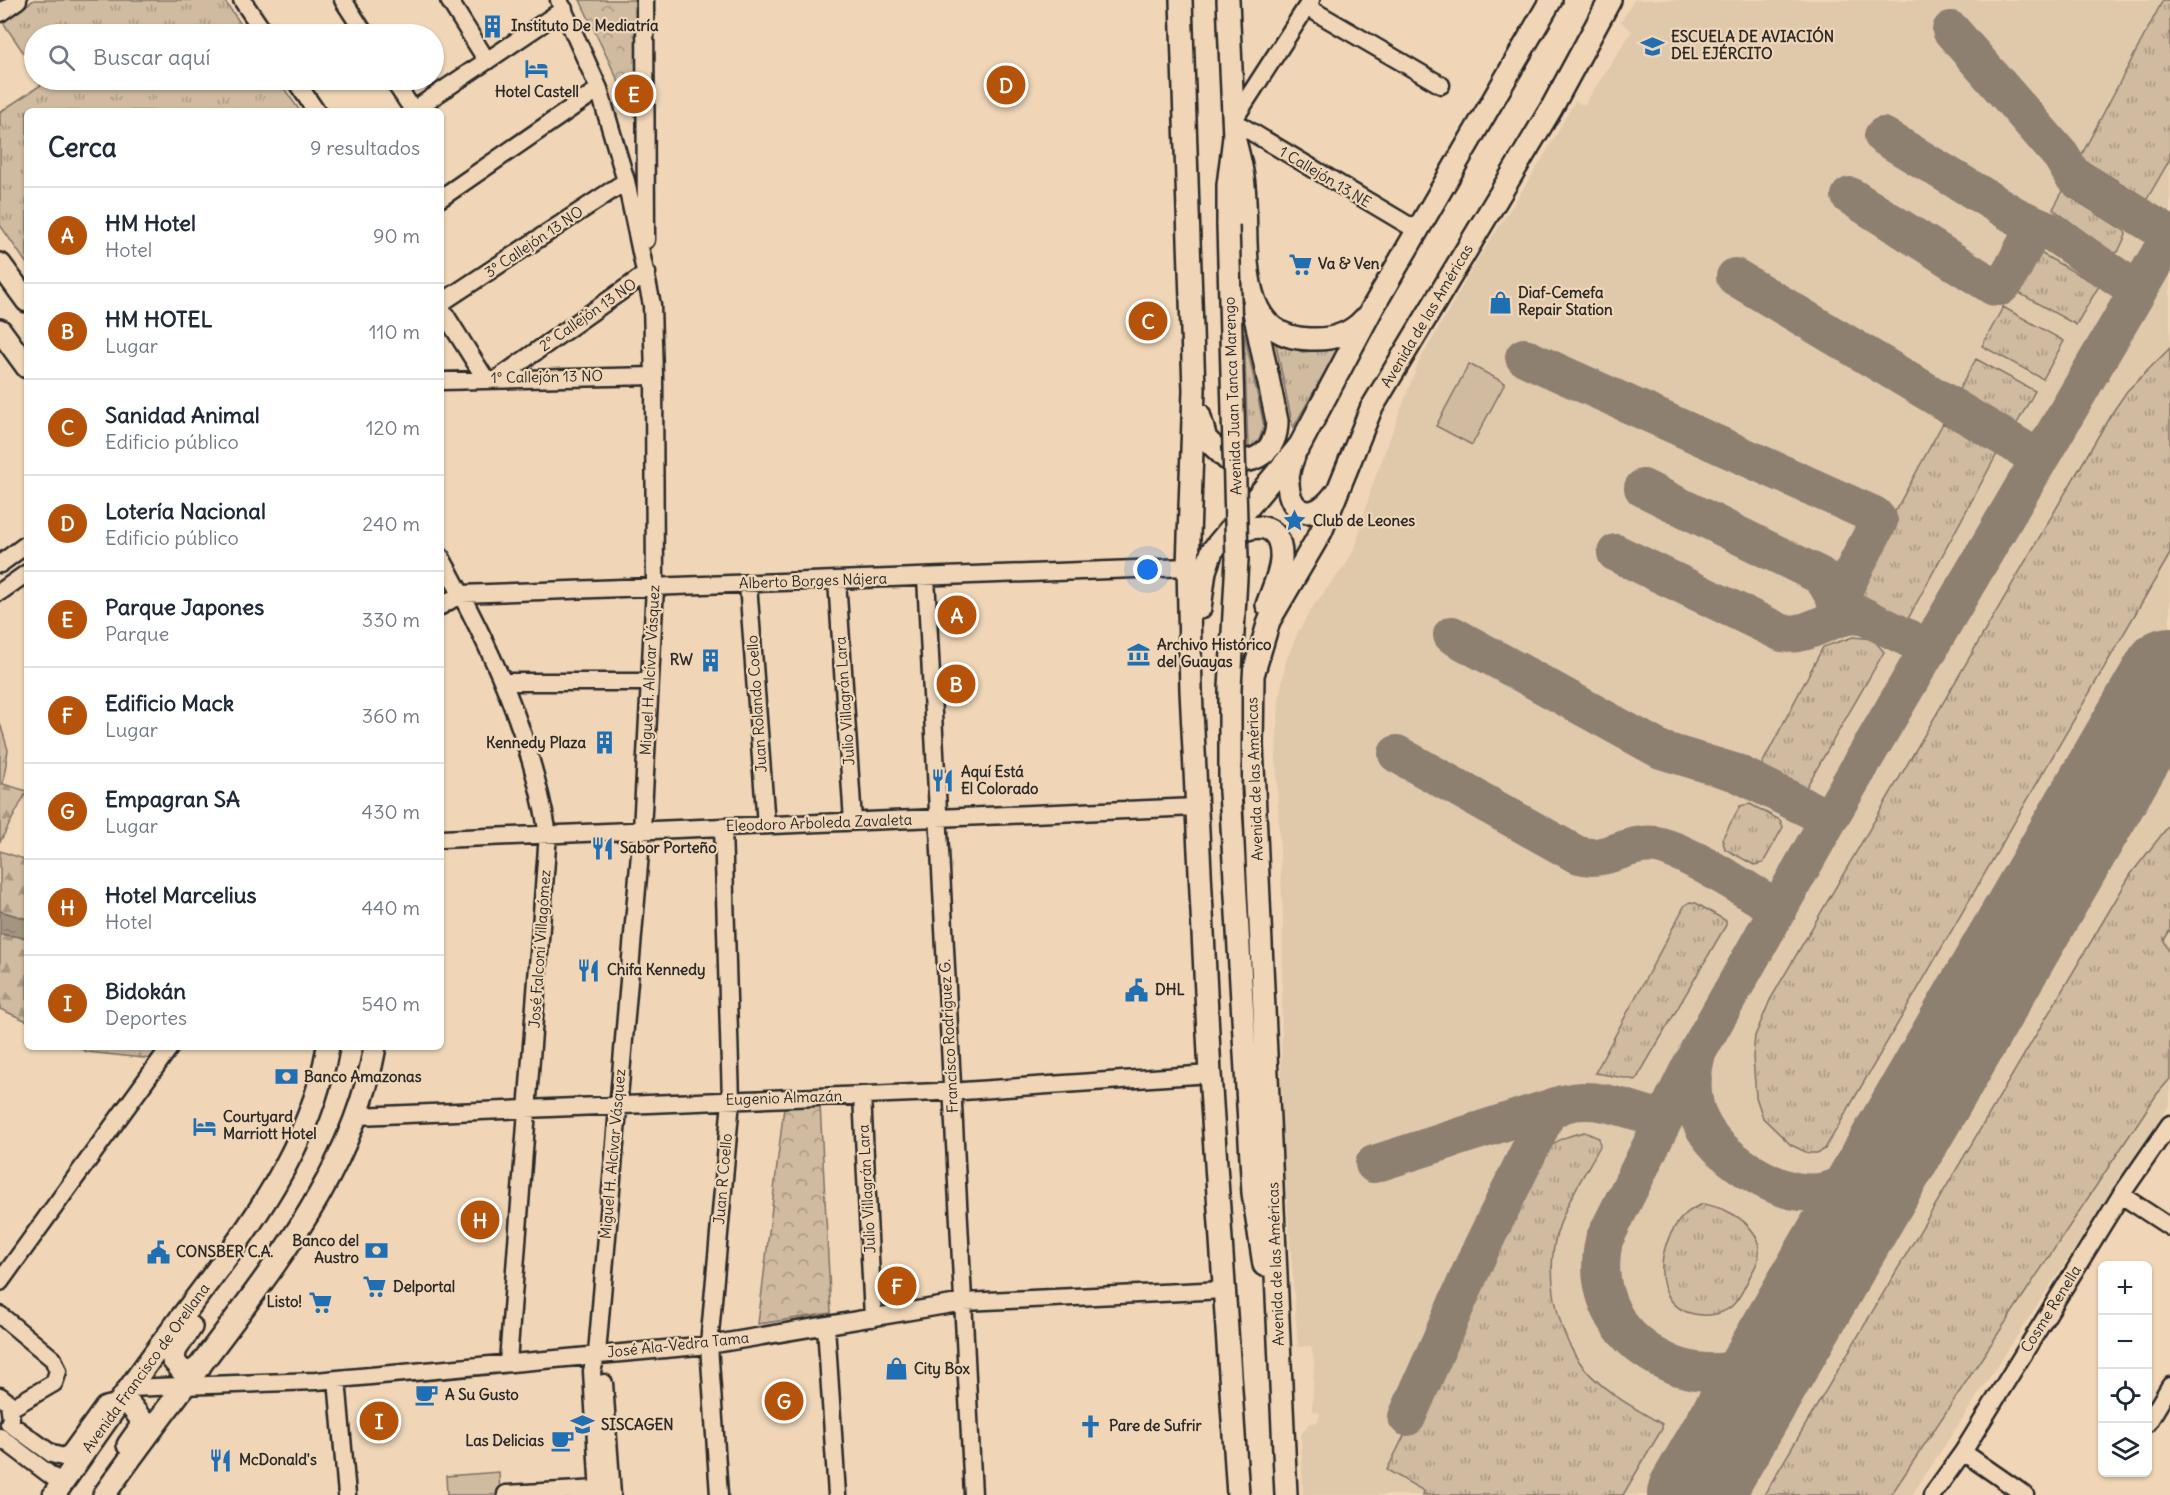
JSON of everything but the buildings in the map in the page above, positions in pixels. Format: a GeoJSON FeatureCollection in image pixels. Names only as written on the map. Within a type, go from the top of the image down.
{"type":"FeatureCollection","features":[{"type":"Feature","properties":{"kind":"main road"},"geometry":{"type":"LineString","coordinates":[[1181,0],[1194,390],[1197,569],[1191,690],[1209,1074],[1238,1495]]}},
{"type":"Feature","properties":{"kind":"main road","name":"Avenida Juan Tanca Marengo"},"geometry":{"type":"LineString","coordinates":[[1228,0],[1234,129],[1228,185],[1228,225],[1237,548],[1230,688],[1230,792]]}},
{"type":"Feature","properties":{"kind":"main road"},"geometry":{"type":"LineString","coordinates":[[1336,493],[1325,506],[1310,512],[1297,507],[1291,501],[1287,484],[1288,476],[1300,445],[1372,309],[1551,0]]}},
{"type":"Feature","properties":{"kind":"main road","name":"Avenida de las Américas"},"geometry":{"type":"LineString","coordinates":[[1286,1495],[1252,745],[1253,675],[1269,621],[1321,532],[1371,409],[1551,108],[1610,0]]}},
{"type":"Feature","properties":{"kind":"main road"},"geometry":{"type":"LineString","coordinates":[[1194,390],[1201,428],[1206,439],[1222,456],[1228,460],[1248,461],[1270,448],[1275,439],[1277,421],[1250,285],[1244,185],[1234,129]]}},
{"type":"Feature","properties":{"kind":"main road"},"geometry":{"type":"LineString","coordinates":[[0,264],[24,297]]}},
{"type":"Feature","properties":{"kind":"main road"},"geometry":{"type":"LineString","coordinates":[[1250,285],[1256,307],[1263,318],[1272,327],[1295,338],[1322,339],[1346,333],[1363,321],[1372,309]]}},
{"type":"Feature","properties":{"kind":"main road"},"geometry":{"type":"LineString","coordinates":[[0,330],[24,363]]}},
{"type":"Feature","properties":{"kind":"main road"},"geometry":{"type":"LineString","coordinates":[[1197,569],[1300,445]]}},
{"type":"Feature","properties":{"kind":"main road"},"geometry":{"type":"LineString","coordinates":[[1197,569],[1222,544],[1244,528],[1261,526],[1273,532],[1278,542],[1279,570],[1257,641],[1253,675]]}},
{"type":"Feature","properties":{"kind":"main road","name":"Avenida de las Américas"},"geometry":{"type":"LineString","coordinates":[[1230,792],[1253,1193],[1280,1360]]}},
{"type":"Feature","properties":{"kind":"main road"},"geometry":{"type":"LineString","coordinates":[[1240,967],[1259,896]]}},
{"type":"Feature","properties":{"kind":"main road","name":"Avenida Francisco de Orellana"},"geometry":{"type":"LineString","coordinates":[[58,1489],[268,1199],[300,1141],[321,1085],[327,1050]]}},
{"type":"Feature","properties":{"kind":"main road"},"geometry":{"type":"LineString","coordinates":[[104,1495],[309,1215],[358,1116],[369,1080],[374,1050]]}},
{"type":"Feature","properties":{"kind":"main road"},"geometry":{"type":"LineString","coordinates":[[200,1366],[190,1372],[181,1371],[174,1364],[174,1352],[233,1271],[243,1234]]}},
{"type":"Feature","properties":{"kind":"main road"},"geometry":{"type":"LineString","coordinates":[[94,1495],[141,1423],[124,1395]]}},
{"type":"Feature","properties":{"kind":"street"},"geometry":{"type":"LineString","coordinates":[[0,13],[18,0]]}},
{"type":"Feature","properties":{"kind":"street"},"geometry":{"type":"LineString","coordinates":[[242,0],[258,24]]}},
{"type":"Feature","properties":{"kind":"street"},"geometry":{"type":"LineString","coordinates":[[343,0],[359,24]]}},
{"type":"Feature","properties":{"kind":"street"},"geometry":{"type":"LineString","coordinates":[[448,0],[487,61]]}},
{"type":"Feature","properties":{"kind":"street"},"geometry":{"type":"LineString","coordinates":[[645,0],[648,172],[646,271]]}},
{"type":"Feature","properties":{"kind":"street"},"geometry":{"type":"LineString","coordinates":[[1234,129],[1309,3],[1441,85]]}},
{"type":"Feature","properties":{"kind":"street"},"geometry":{"type":"LineString","coordinates":[[444,90],[487,61],[561,4]]}},
{"type":"Feature","properties":{"kind":"street","name":"Miguel H. Alcívar Vásquez"},"geometry":{"type":"LineString","coordinates":[[561,4],[599,89],[626,181],[652,305],[655,587],[642,830],[616,1105],[597,1353],[592,1371],[603,1493]]}},
{"type":"Feature","properties":{"kind":"street"},"geometry":{"type":"LineString","coordinates":[[444,196],[599,89]]}},
{"type":"Feature","properties":{"kind":"street"},"geometry":{"type":"LineString","coordinates":[[302,90],[314,108]]}},
{"type":"Feature","properties":{"kind":"street"},"geometry":{"type":"LineString","coordinates":[[399,90],[410,108]]}},
{"type":"Feature","properties":{"kind":"street"},"geometry":{"type":"LineString","coordinates":[[416,108],[444,90]]}},
{"type":"Feature","properties":{"kind":"street","name":"1 Callejón 13 NE"},"geometry":{"type":"LineString","coordinates":[[1234,129],[1418,231]]}},
{"type":"Feature","properties":{"kind":"street","name":"3º Callejón 13 NO"},"geometry":{"type":"LineString","coordinates":[[444,301],[626,181]]}},
{"type":"Feature","properties":{"kind":"street","name":"2º Callejón 13 NO"},"geometry":{"type":"LineString","coordinates":[[493,378],[646,271]]}},
{"type":"Feature","properties":{"kind":"street"},"geometry":{"type":"LineString","coordinates":[[444,312],[493,378]]}},
{"type":"Feature","properties":{"kind":"street","name":"1º Callejón 13 NO"},"geometry":{"type":"LineString","coordinates":[[444,381],[654,376]]}},
{"type":"Feature","properties":{"kind":"street"},"geometry":{"type":"LineString","coordinates":[[0,564],[24,546]]}},
{"type":"Feature","properties":{"kind":"street","name":"José Falconí Villagómez"},"geometry":{"type":"LineString","coordinates":[[444,563],[504,682],[539,782],[548,834],[529,1109],[508,1362]]}},
{"type":"Feature","properties":{"kind":"street","name":"Alberto Borges Nájera"},"geometry":{"type":"LineString","coordinates":[[444,604],[461,594],[1197,569]]}},
{"type":"Feature","properties":{"kind":"street"},"geometry":{"type":"LineString","coordinates":[[0,592],[24,575]]}},
{"type":"Feature","properties":{"kind":"street","name":"Francísco Rodríguez G."},"geometry":{"type":"LineString","coordinates":[[927,577],[973,1495]]}},
{"type":"Feature","properties":{"kind":"street","name":"Julio Villagrán Lara"},"geometry":{"type":"LineString","coordinates":[[837,580],[853,821]]}},
{"type":"Feature","properties":{"kind":"street","name":"Juan Rolando Coello"},"geometry":{"type":"LineString","coordinates":[[748,584],[766,825]]}},
{"type":"Feature","properties":{"kind":"street"},"geometry":{"type":"LineString","coordinates":[[504,682],[649,682]]}},
{"type":"Feature","properties":{"kind":"street","name":"Eleodoro Arboleda Zavaleta"},"geometry":{"type":"LineString","coordinates":[[444,839],[1196,807]]}},
{"type":"Feature","properties":{"kind":"street","name":"Juan R Coello"},"geometry":{"type":"LineString","coordinates":[[719,1495],[710,1345],[731,1101],[723,827]]}},
{"type":"Feature","properties":{"kind":"street"},"geometry":{"type":"LineString","coordinates":[[0,1282],[168,1050]]}},
{"type":"Feature","properties":{"kind":"street","name":"Eugenio Almazán"},"geometry":{"type":"LineString","coordinates":[[358,1116],[952,1091],[1209,1074]]}},
{"type":"Feature","properties":{"kind":"street","name":"Julio Villagrán Lara"},"geometry":{"type":"LineString","coordinates":[[862,1095],[873,1318]]}},
{"type":"Feature","properties":{"kind":"street","name":"Cosme Renella"},"geometry":{"type":"LineString","coordinates":[[1932,1495],[1963,1452],[2121,1195],[2170,1124]]}},
{"type":"Feature","properties":{"kind":"street"},"geometry":{"type":"LineString","coordinates":[[2121,1195],[2170,1227]]}},
{"type":"Feature","properties":{"kind":"street","name":"José Ala-Vedra Tama"},"geometry":{"type":"LineString","coordinates":[[124,1395],[185,1387],[337,1379],[597,1353],[710,1345],[964,1302],[1225,1290]]}},
{"type":"Feature","properties":{"kind":"street"},"geometry":{"type":"LineString","coordinates":[[0,1315],[53,1359],[57,1371],[54,1383],[4,1419]]}},
{"type":"Feature","properties":{"kind":"street"},"geometry":{"type":"LineString","coordinates":[[826,1326],[837,1495]]}},
{"type":"Feature","properties":{"kind":"street"},"geometry":{"type":"LineString","coordinates":[[337,1379],[347,1495]]}},
{"type":"Feature","properties":{"kind":"street"},"geometry":{"type":"LineString","coordinates":[[2152,1415],[2170,1386]]}},
{"type":"Feature","properties":{"kind":"street"},"geometry":{"type":"LineString","coordinates":[[4,1419],[52,1454],[63,1457],[70,1453],[104,1406],[124,1395]]}},
{"type":"Feature","properties":{"kind":"street"},"geometry":{"type":"LineString","coordinates":[[4,1419],[58,1489]]}},
{"type":"Feature","properties":{"kind":"street"},"geometry":{"type":"LineString","coordinates":[[1963,1452],[2025,1495]]}},
{"type":"Feature","properties":{"kind":"street"},"geometry":{"type":"LineString","coordinates":[[506,1494],[603,1493]]}},
{"type":"Feature","properties":{"kind":"shaded area"},"geometry":{"type":"Polygon","coordinates":[[[1634,0],[2170,0],[2170,1104],[1912,1495],[1303,1495],[1301,1435],[1309,1423],[1318,1422],[1320,1413],[1312,1410],[1314,1362],[1311,1346],[1298,1347],[1284,1164],[1281,1076],[1283,922],[1276,758],[1279,700],[1286,661],[1298,632],[1314,605],[1347,563],[1356,545],[1372,486],[1418,364],[1475,264],[1541,161],[1575,101],[1584,105],[1632,31],[1621,22],[1634,0]]]}},
{"type":"Feature","properties":{"kind":"green space"},"geometry":{"type":"Polygon","coordinates":[[[34,0],[224,0],[241,24],[24,24],[24,53],[2,21],[34,0]]]}},
{"type":"Feature","properties":{"kind":"green space"},"geometry":{"type":"Polygon","coordinates":[[[580,0],[640,0],[646,140],[580,0]]]}},
{"type":"Feature","properties":{"kind":"green space"},"geometry":{"type":"Polygon","coordinates":[[[2163,0],[2170,0],[2170,159],[2147,199],[2080,158],[2163,0]]]}},
{"type":"Feature","properties":{"kind":"green space"},"geometry":{"type":"Polygon","coordinates":[[[33,90],[285,90],[298,108],[24,108],[24,260],[0,225],[0,112],[33,90]]]}},
{"type":"Feature","properties":{"kind":"green space"},"geometry":{"type":"Polygon","coordinates":[[[2064,189],[2067,195],[2125,231],[2126,235],[2118,252],[2113,253],[2053,209],[2064,189]]]}},
{"type":"Feature","properties":{"kind":"green space"},"geometry":{"type":"Polygon","coordinates":[[[2035,250],[2099,286],[2076,325],[2012,289],[2035,250]]]}},
{"type":"Feature","properties":{"kind":"green space"},"geometry":{"type":"Polygon","coordinates":[[[2003,307],[2064,341],[2043,379],[1982,346],[2003,307]]]}},
{"type":"Feature","properties":{"kind":"green space"},"geometry":{"type":"Polygon","coordinates":[[[1244,332],[1264,426],[1258,443],[1248,449],[1244,332]]]}},
{"type":"Feature","properties":{"kind":"green space"},"geometry":{"type":"Polygon","coordinates":[[[1275,340],[1302,352],[1338,349],[1293,428],[1275,340]]]}},
{"type":"Feature","properties":{"kind":"green space"},"geometry":{"type":"Polygon","coordinates":[[[2170,348],[2170,554],[1825,1149],[1817,1153],[1808,1153],[1791,1145],[1763,1118],[1756,1097],[1753,1057],[1755,1036],[1770,1000],[2110,416],[2127,391],[2170,348]]]}},
{"type":"Feature","properties":{"kind":"green space"},"geometry":{"type":"Polygon","coordinates":[[[1976,359],[2035,391],[2015,427],[1956,395],[1976,359]]]}},
{"type":"Feature","properties":{"kind":"green space"},"geometry":{"type":"Polygon","coordinates":[[[1469,364],[1505,383],[1472,445],[1436,426],[1469,364]]]}},
{"type":"Feature","properties":{"kind":"green space"},"geometry":{"type":"Polygon","coordinates":[[[1943,423],[1998,452],[1902,630],[1847,600],[1943,423]]]}},
{"type":"Feature","properties":{"kind":"green space"},"geometry":{"type":"Polygon","coordinates":[[[1853,637],[1873,639],[1884,652],[1804,791],[1759,770],[1823,647],[1853,637]]]}},
{"type":"Feature","properties":{"kind":"green space"},"geometry":{"type":"Polygon","coordinates":[[[0,723],[8,750],[3,784],[24,790],[24,797],[0,842],[0,723]]]}},
{"type":"Feature","properties":{"kind":"green space"},"geometry":{"type":"Polygon","coordinates":[[[1750,804],[1780,820],[1783,827],[1763,863],[1754,865],[1725,849],[1722,839],[1740,806],[1750,804]]]}},
{"type":"Feature","properties":{"kind":"green space"},"geometry":{"type":"Polygon","coordinates":[[[2170,824],[2170,930],[2164,940],[2170,954],[2170,1079],[2157,1094],[1891,1495],[1764,1495],[2131,874],[2170,824]]]}},
{"type":"Feature","properties":{"kind":"green space"},"geometry":{"type":"Polygon","coordinates":[[[0,851],[24,859],[24,918],[0,911],[0,851]]]}},
{"type":"Feature","properties":{"kind":"green space"},"geometry":{"type":"Polygon","coordinates":[[[1690,902],[1696,903],[1726,921],[1726,925],[1636,1080],[1595,1073],[1685,905],[1690,902]]]}},
{"type":"Feature","properties":{"kind":"green space"},"geometry":{"type":"Polygon","coordinates":[[[0,934],[24,938],[24,1020],[0,1009],[0,934]]]}},
{"type":"Feature","properties":{"kind":"green space"},"geometry":{"type":"Polygon","coordinates":[[[83,1050],[175,1050],[171,1061],[83,1050]]]}},
{"type":"Feature","properties":{"kind":"green space"},"geometry":{"type":"Polygon","coordinates":[[[820,1104],[831,1313],[758,1324],[784,1107],[820,1104]]]}},
{"type":"Feature","properties":{"kind":"green space"},"geometry":{"type":"Polygon","coordinates":[[[1584,1132],[1599,1138],[1600,1146],[1571,1199],[1557,1233],[1552,1264],[1554,1296],[1558,1313],[1569,1343],[1584,1368],[1615,1395],[1662,1424],[1662,1429],[1623,1495],[1423,1495],[1424,1491],[1387,1470],[1545,1153],[1558,1141],[1584,1132]]]}},
{"type":"Feature","properties":{"kind":"green space"},"geometry":{"type":"Polygon","coordinates":[[[1703,1204],[1739,1218],[1755,1235],[1759,1246],[1758,1258],[1753,1271],[1735,1303],[1722,1312],[1706,1315],[1683,1310],[1670,1298],[1663,1283],[1662,1264],[1666,1245],[1674,1227],[1687,1213],[1703,1204]]]}},
{"type":"Feature","properties":{"kind":"green space"},"geometry":{"type":"Polygon","coordinates":[[[499,1472],[500,1495],[447,1495],[446,1476],[499,1472]]]}},
{"type":"Feature","properties":{"kind":"water"},"geometry":{"type":"Polygon","coordinates":[[[0,911],[24,918],[24,938],[0,934],[0,911]]]}},
{"type":"Feature","properties":{"kind":"taxiway"},"geometry":{"type":"LineString","coordinates":[[1951,30],[2061,156],[2073,176],[2170,235]]}},
{"type":"Feature","properties":{"kind":"taxiway"},"geometry":{"type":"LineString","coordinates":[[1883,136],[2016,216],[2048,230],[2138,291]]}},
{"type":"Feature","properties":{"kind":"taxiway"},"geometry":{"type":"LineString","coordinates":[[1850,196],[1994,287],[2000,287],[2006,281],[2031,234],[2037,229],[2046,229]]}},
{"type":"Feature","properties":{"kind":"taxiway"},"geometry":{"type":"LineString","coordinates":[[1899,1141],[1885,1158],[1869,1171],[1840,1187],[1811,1193],[1793,1191],[1776,1185],[1741,1166],[1713,1141],[1703,1127],[1696,1111],[1693,1094],[1693,1074],[1697,1053],[1829,819],[2170,236]]}},
{"type":"Feature","properties":{"kind":"taxiway"},"geometry":{"type":"LineString","coordinates":[[1735,277],[2040,459]]}},
{"type":"Feature","properties":{"kind":"taxiway"},"geometry":{"type":"LineString","coordinates":[[1524,357],[1874,515],[1879,521],[1843,591],[1846,608]]}},
{"type":"Feature","properties":{"kind":"taxiway"},"geometry":{"type":"LineString","coordinates":[[1643,488],[1819,575],[1841,605],[1930,649]]}},
{"type":"Feature","properties":{"kind":"taxiway"},"geometry":{"type":"LineString","coordinates":[[1616,553],[1782,633],[1802,632],[1840,618],[1861,616]]}},
{"type":"Feature","properties":{"kind":"taxiway"},"geometry":{"type":"LineString","coordinates":[[1452,635],[1661,750],[1737,773],[1829,819]]}},
{"type":"Feature","properties":{"kind":"taxiway"},"geometry":{"type":"LineString","coordinates":[[2121,759],[2170,749]]}},
{"type":"Feature","properties":{"kind":"taxiway"},"geometry":{"type":"LineString","coordinates":[[1397,754],[1576,854],[1597,857],[1645,845],[1668,848],[1700,863],[1779,909]]}},
{"type":"Feature","properties":{"kind":"taxiway"},"geometry":{"type":"LineString","coordinates":[[1692,1063],[1604,1240],[1601,1261],[1606,1298],[1613,1315],[1637,1343],[1653,1355],[1671,1364],[1694,1371],[1719,1372],[1742,1366],[1765,1353],[1790,1329]]}},
{"type":"Feature","properties":{"kind":"taxiway"},"geometry":{"type":"LineString","coordinates":[[1407,1417],[1478,1255],[1547,1114],[1559,1106],[1588,1101],[1620,1106],[1664,1120]]}},
{"type":"Feature","properties":{"kind":"taxiway"},"geometry":{"type":"LineString","coordinates":[[1374,1164],[1562,1104]]}},
{"type":"Feature","properties":{"kind":"runway"},"geometry":{"type":"LineString","coordinates":[[1694,1495],[2170,674]]}},
{"type":"Feature","properties":{"kind":"place","name":"Instituto De Mediatría"},"geometry":{"type":"Point","coordinates":[493,26]}},
{"type":"Feature","properties":{"kind":"place","name":"ESCUELA DE AVIACIÓN DEL EJÉRCITO"},"geometry":{"type":"Point","coordinates":[1653,46]}},
{"type":"Feature","properties":{"kind":"place","name":"Hotel Castell"},"geometry":{"type":"Point","coordinates":[537,68]}},
{"type":"Feature","properties":{"kind":"place","name":"Lotería Nacional"},"geometry":{"type":"Point","coordinates":[1006,85]}},
{"type":"Feature","properties":{"kind":"place","name":"Parque Japones"},"geometry":{"type":"Point","coordinates":[634,94]}},
{"type":"Feature","properties":{"kind":"place","name":"Va & Ven"},"geometry":{"type":"Point","coordinates":[1300,264]}},
{"type":"Feature","properties":{"kind":"place","name":"Diaf-Cemefa Repair Station"},"geometry":{"type":"Point","coordinates":[1500,302]}},
{"type":"Feature","properties":{"kind":"place","name":"Sanidad Animal"},"geometry":{"type":"Point","coordinates":[1148,321]}},
{"type":"Feature","properties":{"kind":"place","name":"Club de Leones"},"geometry":{"type":"Point","coordinates":[1295,521]}},
{"type":"Feature","properties":{"kind":"place","name":"HM Hotel"},"geometry":{"type":"Point","coordinates":[957,615]}},
{"type":"Feature","properties":{"kind":"place","name":"Archivo Histórico del Guayas"},"geometry":{"type":"Point","coordinates":[1139,654]}},
{"type":"Feature","properties":{"kind":"place","name":"RW"},"geometry":{"type":"Point","coordinates":[711,660]}},
{"type":"Feature","properties":{"kind":"place","name":"HM HOTEL"},"geometry":{"type":"Point","coordinates":[956,684]}},
{"type":"Feature","properties":{"kind":"place","name":"Kennedy Plaza"},"geometry":{"type":"Point","coordinates":[604,743]}},
{"type":"Feature","properties":{"kind":"place","name":"Aquí Está El Colorado"},"geometry":{"type":"Point","coordinates":[943,781]}},
{"type":"Feature","properties":{"kind":"place","name":"Sabor Porteño"},"geometry":{"type":"Point","coordinates":[602,848]}},
{"type":"Feature","properties":{"kind":"place","name":"Chifa Kennedy"},"geometry":{"type":"Point","coordinates":[589,970]}},
{"type":"Feature","properties":{"kind":"place","name":"DHL"},"geometry":{"type":"Point","coordinates":[1137,990]}},
{"type":"Feature","properties":{"kind":"place","name":"Banco Amazonas"},"geometry":{"type":"Point","coordinates":[286,1077]}},
{"type":"Feature","properties":{"kind":"place","name":"Courtyard Marriott Hotel"},"geometry":{"type":"Point","coordinates":[205,1126]}},
{"type":"Feature","properties":{"kind":"place","name":"Hotel Marcelius"},"geometry":{"type":"Point","coordinates":[480,1220]}},
{"type":"Feature","properties":{"kind":"place","name":"Banco del Austro"},"geometry":{"type":"Point","coordinates":[377,1250]}},
{"type":"Feature","properties":{"kind":"place","name":"CONSBER C.A."},"geometry":{"type":"Point","coordinates":[158,1252]}},
{"type":"Feature","properties":{"kind":"place","name":"Edificio Mack"},"geometry":{"type":"Point","coordinates":[897,1286]}},
{"type":"Feature","properties":{"kind":"place","name":"Delportal"},"geometry":{"type":"Point","coordinates":[375,1287]}},
{"type":"Feature","properties":{"kind":"place","name":"Listo!"},"geometry":{"type":"Point","coordinates":[320,1302]}},
{"type":"Feature","properties":{"kind":"place","name":"City Box"},"geometry":{"type":"Point","coordinates":[896,1369]}},
{"type":"Feature","properties":{"kind":"place","name":"A Su Gusto"},"geometry":{"type":"Point","coordinates":[427,1395]}},
{"type":"Feature","properties":{"kind":"place","name":"Empagran SA"},"geometry":{"type":"Point","coordinates":[784,1401]}},
{"type":"Feature","properties":{"kind":"place","name":"Bidokán"},"geometry":{"type":"Point","coordinates":[379,1421]}},
{"type":"Feature","properties":{"kind":"place","name":"SISCAGEN"},"geometry":{"type":"Point","coordinates":[583,1425]}},
{"type":"Feature","properties":{"kind":"place","name":"Pare de Sufrir"},"geometry":{"type":"Point","coordinates":[1091,1426]}},
{"type":"Feature","properties":{"kind":"place","name":"Las Delicias"},"geometry":{"type":"Point","coordinates":[562,1441]}},
{"type":"Feature","properties":{"kind":"place","name":"McDonald's"},"geometry":{"type":"Point","coordinates":[221,1460]}}]}
